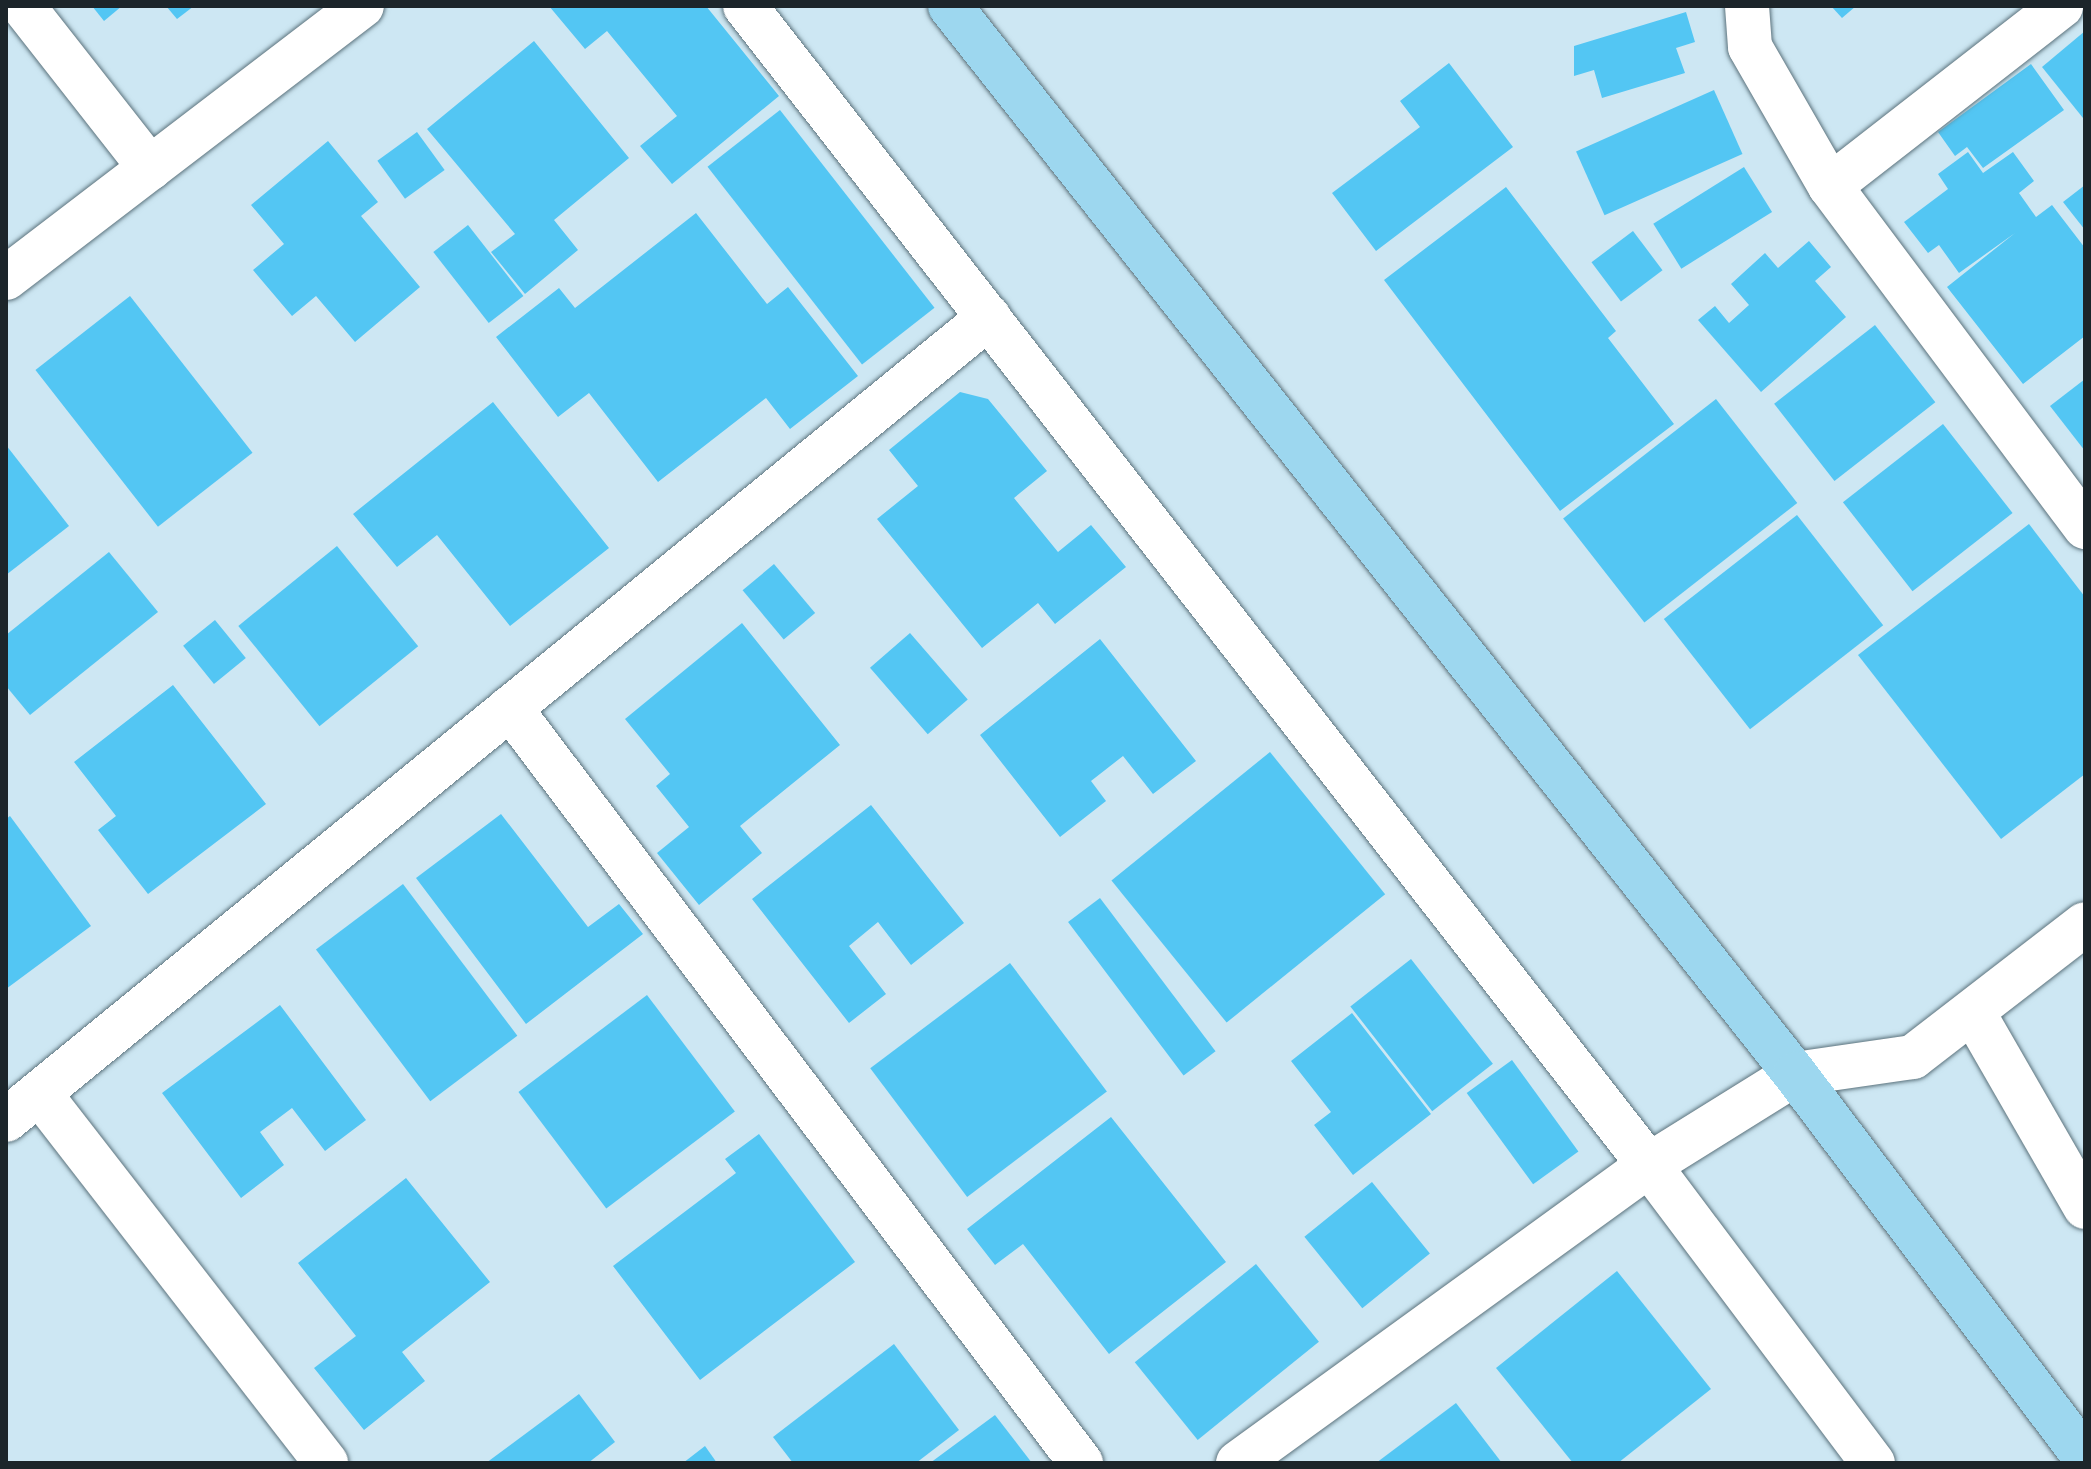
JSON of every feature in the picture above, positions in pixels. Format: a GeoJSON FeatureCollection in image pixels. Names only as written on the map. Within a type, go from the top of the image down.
{"type":"FeatureCollection","features":[{"type":"Feature","properties":{"kind":"main road"},"geometry":{"type":"LineString","coordinates":[[950,6],[1795,1074],[2085,1457]]}},
{"type":"Feature","properties":{"kind":"street"},"geometry":{"type":"LineString","coordinates":[[23,6],[150,168]]}},
{"type":"Feature","properties":{"kind":"street"},"geometry":{"type":"LineString","coordinates":[[6,278],[362,6]]}},
{"type":"Feature","properties":{"kind":"street"},"geometry":{"type":"LineString","coordinates":[[745,6],[1649,1165],[1873,1463]]}},
{"type":"Feature","properties":{"kind":"street"},"geometry":{"type":"LineString","coordinates":[[1747,6],[1750,47],[1830,186],[2085,527]]}},
{"type":"Feature","properties":{"kind":"street"},"geometry":{"type":"LineString","coordinates":[[1830,186],[2061,6]]}},
{"type":"Feature","properties":{"kind":"street"},"geometry":{"type":"LineString","coordinates":[[6,1120],[989,317]]}},
{"type":"Feature","properties":{"kind":"street"},"geometry":{"type":"LineString","coordinates":[[510,708],[1081,1463]]}},
{"type":"Feature","properties":{"kind":"street"},"geometry":{"type":"LineString","coordinates":[[1238,1463],[1649,1165],[1795,1074],[1913,1057],[2085,924]]}},
{"type":"Feature","properties":{"kind":"street"},"geometry":{"type":"LineString","coordinates":[[1973,1012],[2085,1207]]}},
{"type":"Feature","properties":{"kind":"street"},"geometry":{"type":"LineString","coordinates":[[40,1094],[326,1463]]}},
{"type":"Feature","properties":{"kind":"building"},"geometry":{"type":"Polygon","coordinates":[[[92,6],[122,6],[104,21],[92,6]]]}},
{"type":"Feature","properties":{"kind":"building"},"geometry":{"type":"Polygon","coordinates":[[[166,6],[194,6],[177,19],[166,6]]]}},
{"type":"Feature","properties":{"kind":"building"},"geometry":{"type":"Polygon","coordinates":[[[549,6],[706,6],[779,96],[672,184],[640,146],[677,116],[607,31],[585,49],[549,6]]]}},
{"type":"Feature","properties":{"kind":"building"},"geometry":{"type":"Polygon","coordinates":[[[1831,6],[1856,6],[1842,18],[1831,6]]]}},
{"type":"Feature","properties":{"kind":"building"},"geometry":{"type":"Polygon","coordinates":[[[1686,12],[1695,42],[1676,48],[1685,73],[1602,98],[1594,70],[1574,76],[1574,46],[1686,12]]]}},
{"type":"Feature","properties":{"kind":"building"},"geometry":{"type":"Polygon","coordinates":[[[2085,31],[2085,117],[2083,118],[2042,67],[2085,31]]]}},
{"type":"Feature","properties":{"kind":"building"},"geometry":{"type":"Polygon","coordinates":[[[534,41],[629,158],[554,220],[578,250],[525,294],[491,252],[515,234],[427,129],[534,41]]]}},
{"type":"Feature","properties":{"kind":"building"},"geometry":{"type":"Polygon","coordinates":[[[1449,63],[1513,147],[1376,251],[1332,193],[1420,127],[1400,101],[1449,63]]]}},
{"type":"Feature","properties":{"kind":"building"},"geometry":{"type":"Polygon","coordinates":[[[2031,64],[2064,110],[1983,168],[1967,147],[1955,156],[1938,132],[2031,64]]]}},
{"type":"Feature","properties":{"kind":"building"},"geometry":{"type":"Polygon","coordinates":[[[1714,90],[1742,154],[1605,215],[1576,151],[1714,90]]]}},
{"type":"Feature","properties":{"kind":"building"},"geometry":{"type":"Polygon","coordinates":[[[780,110],[935,308],[862,364],[708,167],[780,110]]]}},
{"type":"Feature","properties":{"kind":"building"},"geometry":{"type":"Polygon","coordinates":[[[417,132],[445,170],[405,199],[377,161],[417,132]]]}},
{"type":"Feature","properties":{"kind":"building"},"geometry":{"type":"Polygon","coordinates":[[[328,141],[378,202],[361,216],[420,287],[355,342],[316,296],[292,316],[253,270],[284,244],[251,205],[328,141]]]}},
{"type":"Feature","properties":{"kind":"building"},"geometry":{"type":"Polygon","coordinates":[[[1968,152],[1983,173],[2013,152],[2034,181],[2019,193],[2036,217],[2052,205],[2085,248],[2085,336],[2023,384],[1947,287],[2015,233],[1959,273],[1939,245],[1928,253],[1904,222],[1948,189],[1938,174],[1968,152]]]}},
{"type":"Feature","properties":{"kind":"building"},"geometry":{"type":"Polygon","coordinates":[[[1744,167],[1772,212],[1681,269],[1653,224],[1744,167]]]}},
{"type":"Feature","properties":{"kind":"building"},"geometry":{"type":"Polygon","coordinates":[[[2085,185],[2085,230],[2063,202],[2085,185]]]}},
{"type":"Feature","properties":{"kind":"building"},"geometry":{"type":"Polygon","coordinates":[[[1506,187],[1616,331],[1608,338],[1674,424],[1560,511],[1384,280],[1506,187]]]}},
{"type":"Feature","properties":{"kind":"building"},"geometry":{"type":"Polygon","coordinates":[[[696,213],[767,304],[788,287],[858,376],[790,429],[766,398],[658,482],[589,393],[558,417],[496,337],[559,288],[575,308],[696,213]]]}},
{"type":"Feature","properties":{"kind":"building"},"geometry":{"type":"Polygon","coordinates":[[[468,225],[523,296],[489,323],[433,252],[468,225]]]}},
{"type":"Feature","properties":{"kind":"building"},"geometry":{"type":"Polygon","coordinates":[[[1633,231],[1662,270],[1621,301],[1591,262],[1633,231]]]}},
{"type":"Feature","properties":{"kind":"building"},"geometry":{"type":"Polygon","coordinates":[[[1809,241],[1831,267],[1815,281],[1846,317],[1761,392],[1698,320],[1715,306],[1729,323],[1749,305],[1731,284],[1765,253],[1778,268],[1809,241]]]}},
{"type":"Feature","properties":{"kind":"building"},"geometry":{"type":"Polygon","coordinates":[[[130,296],[253,453],[158,527],[35,370],[130,296]]]}},
{"type":"Feature","properties":{"kind":"building"},"geometry":{"type":"Polygon","coordinates":[[[1875,325],[1935,402],[1834,481],[1774,404],[1875,325]]]}},
{"type":"Feature","properties":{"kind":"building"},"geometry":{"type":"Polygon","coordinates":[[[2085,379],[2085,451],[2050,406],[2085,379]]]}},
{"type":"Feature","properties":{"kind":"building"},"geometry":{"type":"Polygon","coordinates":[[[960,392],[988,399],[1047,471],[1014,498],[1058,552],[1091,525],[1126,567],[1055,624],[1038,603],[982,648],[877,519],[918,486],[889,450],[960,392]]]}},
{"type":"Feature","properties":{"kind":"building"},"geometry":{"type":"Polygon","coordinates":[[[1716,399],[1797,503],[1644,622],[1563,518],[1716,399]]]}},
{"type":"Feature","properties":{"kind":"building"},"geometry":{"type":"Polygon","coordinates":[[[493,402],[609,548],[510,626],[437,535],[397,567],[353,514],[493,402]]]}},
{"type":"Feature","properties":{"kind":"building"},"geometry":{"type":"Polygon","coordinates":[[[1943,424],[2013,513],[1912,591],[1843,502],[1943,424]]]}},
{"type":"Feature","properties":{"kind":"building"},"geometry":{"type":"Polygon","coordinates":[[[6,445],[69,526],[6,575],[6,445]]]}},
{"type":"Feature","properties":{"kind":"building"},"geometry":{"type":"Polygon","coordinates":[[[1797,515],[1883,625],[1750,729],[1664,619],[1797,515]]]}},
{"type":"Feature","properties":{"kind":"building"},"geometry":{"type":"Polygon","coordinates":[[[2029,524],[2085,597],[2085,774],[2001,839],[1858,655],[2029,524]]]}},
{"type":"Feature","properties":{"kind":"building"},"geometry":{"type":"Polygon","coordinates":[[[337,546],[418,646],[319,726],[238,626],[337,546]]]}},
{"type":"Feature","properties":{"kind":"building"},"geometry":{"type":"Polygon","coordinates":[[[109,552],[158,612],[30,715],[6,686],[6,635],[109,552]]]}},
{"type":"Feature","properties":{"kind":"building"},"geometry":{"type":"Polygon","coordinates":[[[774,564],[815,613],[784,639],[743,590],[774,564]]]}},
{"type":"Feature","properties":{"kind":"building"},"geometry":{"type":"Polygon","coordinates":[[[215,620],[246,658],[214,684],[183,646],[215,620]]]}},
{"type":"Feature","properties":{"kind":"building"},"geometry":{"type":"Polygon","coordinates":[[[742,623],[840,745],[740,826],[762,853],[699,905],[657,853],[689,827],[656,786],[670,774],[625,719],[742,623]]]}},
{"type":"Feature","properties":{"kind":"building"},"geometry":{"type":"Polygon","coordinates":[[[910,633],[968,699],[928,734],[870,668],[910,633]]]}},
{"type":"Feature","properties":{"kind":"building"},"geometry":{"type":"Polygon","coordinates":[[[1100,639],[1196,761],[1153,794],[1123,756],[1091,781],[1106,801],[1060,837],[980,735],[1100,639]]]}},
{"type":"Feature","properties":{"kind":"building"},"geometry":{"type":"Polygon","coordinates":[[[173,685],[266,804],[148,894],[98,830],[116,816],[74,762],[173,685]]]}},
{"type":"Feature","properties":{"kind":"building"},"geometry":{"type":"Polygon","coordinates":[[[1270,752],[1385,894],[1227,1023],[1111,880],[1270,752]]]}},
{"type":"Feature","properties":{"kind":"building"},"geometry":{"type":"Polygon","coordinates":[[[871,805],[964,923],[911,965],[878,922],[849,946],[886,994],[849,1023],[752,899],[871,805]]]}},
{"type":"Feature","properties":{"kind":"building"},"geometry":{"type":"Polygon","coordinates":[[[501,814],[588,927],[619,904],[643,934],[526,1024],[416,878],[501,814]]]}},
{"type":"Feature","properties":{"kind":"building"},"geometry":{"type":"Polygon","coordinates":[[[10,816],[91,926],[6,989],[6,819],[10,816]]]}},
{"type":"Feature","properties":{"kind":"building"},"geometry":{"type":"Polygon","coordinates":[[[403,884],[517,1036],[430,1101],[316,950],[403,884]]]}},
{"type":"Feature","properties":{"kind":"building"},"geometry":{"type":"Polygon","coordinates":[[[1100,898],[1216,1051],[1184,1075],[1068,922],[1100,898]]]}},
{"type":"Feature","properties":{"kind":"building"},"geometry":{"type":"Polygon","coordinates":[[[1411,959],[1493,1064],[1432,1111],[1350,1006],[1411,959]]]}},
{"type":"Feature","properties":{"kind":"building"},"geometry":{"type":"Polygon","coordinates":[[[1010,963],[1107,1092],[967,1197],[870,1068],[1010,963]]]}},
{"type":"Feature","properties":{"kind":"building"},"geometry":{"type":"Polygon","coordinates":[[[647,995],[735,1112],[606,1208],[518,1092],[647,995]]]}},
{"type":"Feature","properties":{"kind":"building"},"geometry":{"type":"Polygon","coordinates":[[[280,1005],[366,1120],[325,1151],[292,1108],[260,1132],[284,1165],[241,1198],[162,1093],[280,1005]]]}},
{"type":"Feature","properties":{"kind":"building"},"geometry":{"type":"Polygon","coordinates":[[[1352,1013],[1431,1114],[1353,1175],[1314,1125],[1331,1112],[1291,1061],[1352,1013]]]}},
{"type":"Feature","properties":{"kind":"building"},"geometry":{"type":"Polygon","coordinates":[[[1512,1060],[1578,1151],[1533,1184],[1467,1093],[1512,1060]]]}},
{"type":"Feature","properties":{"kind":"building"},"geometry":{"type":"Polygon","coordinates":[[[1111,1117],[1226,1262],[1109,1354],[1023,1244],[995,1265],[967,1229],[1111,1117]]]}},
{"type":"Feature","properties":{"kind":"building"},"geometry":{"type":"Polygon","coordinates":[[[759,1134],[855,1262],[700,1380],[613,1266],[736,1173],[725,1159],[759,1134]]]}},
{"type":"Feature","properties":{"kind":"building"},"geometry":{"type":"Polygon","coordinates":[[[406,1178],[490,1282],[402,1352],[425,1381],[364,1430],[314,1368],[356,1336],[298,1263],[406,1178]]]}},
{"type":"Feature","properties":{"kind":"building"},"geometry":{"type":"Polygon","coordinates":[[[1372,1182],[1430,1253],[1362,1308],[1304,1237],[1372,1182]]]}},
{"type":"Feature","properties":{"kind":"building"},"geometry":{"type":"Polygon","coordinates":[[[1256,1264],[1319,1342],[1198,1440],[1135,1362],[1256,1264]]]}},
{"type":"Feature","properties":{"kind":"building"},"geometry":{"type":"Polygon","coordinates":[[[1617,1271],[1711,1389],[1618,1463],[1573,1463],[1496,1368],[1617,1271]]]}},
{"type":"Feature","properties":{"kind":"building"},"geometry":{"type":"Polygon","coordinates":[[[894,1344],[959,1430],[916,1463],[793,1463],[773,1437],[894,1344]]]}},
{"type":"Feature","properties":{"kind":"building"},"geometry":{"type":"Polygon","coordinates":[[[579,1394],[615,1442],[588,1463],[486,1463],[579,1394]]]}},
{"type":"Feature","properties":{"kind":"building"},"geometry":{"type":"Polygon","coordinates":[[[1456,1403],[1502,1463],[1376,1463],[1456,1403]]]}},
{"type":"Feature","properties":{"kind":"building"},"geometry":{"type":"Polygon","coordinates":[[[995,1415],[1032,1463],[930,1463],[995,1415]]]}},
{"type":"Feature","properties":{"kind":"building"},"geometry":{"type":"Polygon","coordinates":[[[705,1446],[717,1463],[683,1463],[705,1446]]]}}]}
